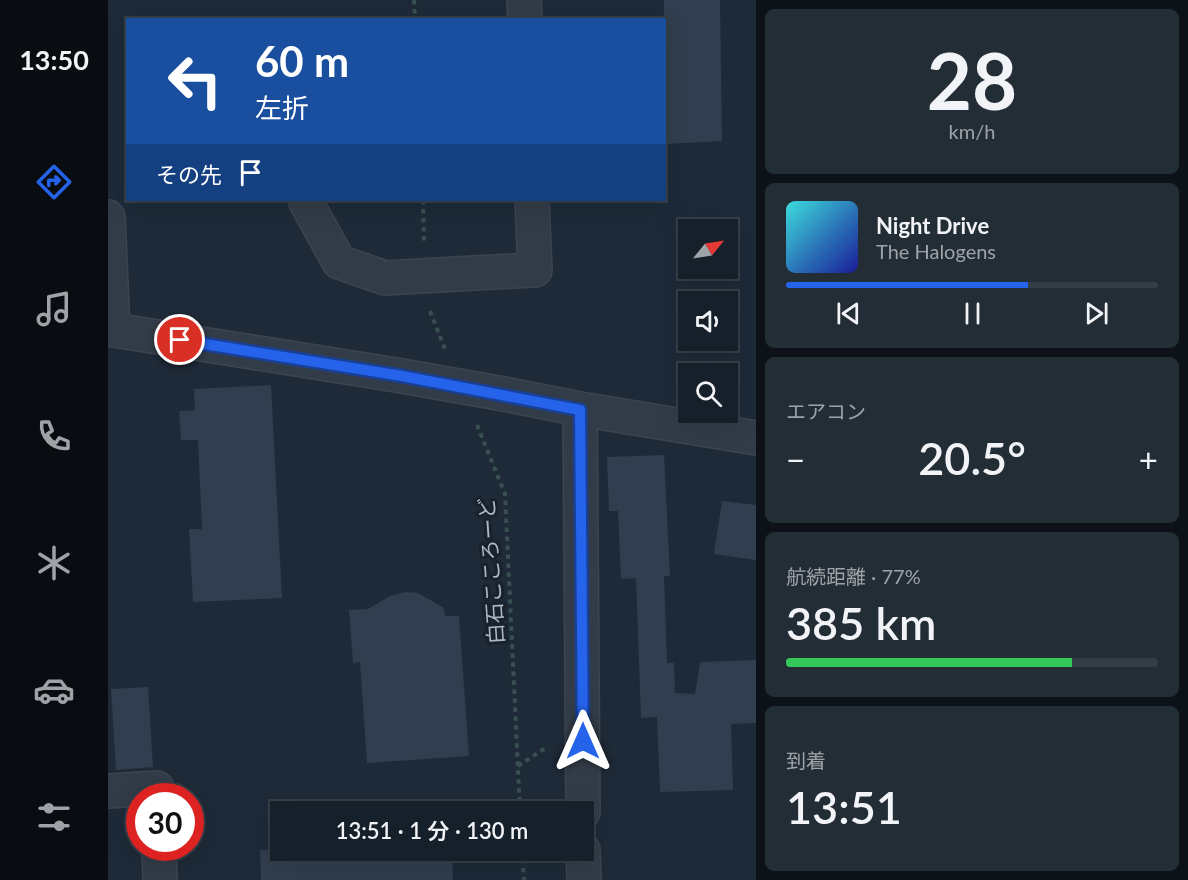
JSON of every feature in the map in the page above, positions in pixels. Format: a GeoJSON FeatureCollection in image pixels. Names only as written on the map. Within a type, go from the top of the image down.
{"type":"FeatureCollection","features":[{"type":"Feature","properties":{"kind":"street"},"geometry":{"type":"LineString","coordinates":[[525,0],[525,18]]}},
{"type":"Feature","properties":{"kind":"street"},"geometry":{"type":"LineString","coordinates":[[306,202],[339,262],[385,279],[535,270],[532,201]]}},
{"type":"Feature","properties":{"kind":"street"},"geometry":{"type":"LineString","coordinates":[[108,217],[111,329],[402,376],[580,410],[756,438]]}},
{"type":"Feature","properties":{"kind":"street"},"geometry":{"type":"LineString","coordinates":[[580,410],[583,801]]}},
{"type":"Feature","properties":{"kind":"street"},"geometry":{"type":"LineString","coordinates":[[108,791],[126,790]]}},
{"type":"Feature","properties":{"kind":"street"},"geometry":{"type":"LineString","coordinates":[[159,861],[160,880]]}},
{"type":"Feature","properties":{"kind":"street"},"geometry":{"type":"LineString","coordinates":[[584,861],[584,880]]}},
{"type":"Feature","properties":{"kind":"path"},"geometry":{"type":"LineString","coordinates":[[414,0],[415,18]]}},
{"type":"Feature","properties":{"kind":"path"},"geometry":{"type":"LineString","coordinates":[[423,201],[425,246]]}},
{"type":"Feature","properties":{"kind":"path"},"geometry":{"type":"LineString","coordinates":[[427,305],[449,358]]}},
{"type":"Feature","properties":{"kind":"path","name":"白石こころーど"},"geometry":{"type":"LineString","coordinates":[[474,419],[505,494],[519,801]]}},
{"type":"Feature","properties":{"kind":"path"},"geometry":{"type":"LineString","coordinates":[[523,861],[524,880]]}},
{"type":"Feature","properties":{"kind":"building"},"geometry":{"type":"Polygon","coordinates":[[[664,0],[720,0],[722,141],[666,144],[666,18],[664,18],[664,0]]]}},
{"type":"Feature","properties":{"kind":"building"},"geometry":{"type":"Polygon","coordinates":[[[271,385],[282,598],[193,602],[189,529],[202,529],[198,440],[181,440],[179,411],[195,410],[194,389],[271,385]]]}},
{"type":"Feature","properties":{"kind":"building"},"geometry":{"type":"Polygon","coordinates":[[[664,455],[670,576],[664,576],[667,663],[674,663],[675,693],[695,694],[700,662],[756,660],[756,723],[731,724],[733,790],[660,792],[657,717],[641,718],[636,578],[621,579],[618,511],[609,511],[607,457],[664,455]]]}},
{"type":"Feature","properties":{"kind":"building"},"geometry":{"type":"Polygon","coordinates":[[[722,501],[756,505],[756,560],[714,554],[722,501]]]}},
{"type":"Feature","properties":{"kind":"building"},"geometry":{"type":"Polygon","coordinates":[[[405,592],[418,593],[444,608],[445,616],[459,616],[469,756],[367,763],[360,662],[353,663],[349,610],[368,609],[390,596],[405,592]]]}},
{"type":"Feature","properties":{"kind":"building"},"geometry":{"type":"Polygon","coordinates":[[[148,687],[153,767],[116,770],[111,689],[148,687]]]}},
{"type":"Feature","properties":{"kind":"building"},"geometry":{"type":"Polygon","coordinates":[[[260,850],[270,850],[270,861],[452,861],[453,880],[261,880],[260,850]]]}},
{"type":"Feature","properties":{"kind":"route"},"geometry":{"type":"LineString","coordinates":[[180,340],[402,376],[580,410],[583,741]]}}]}
